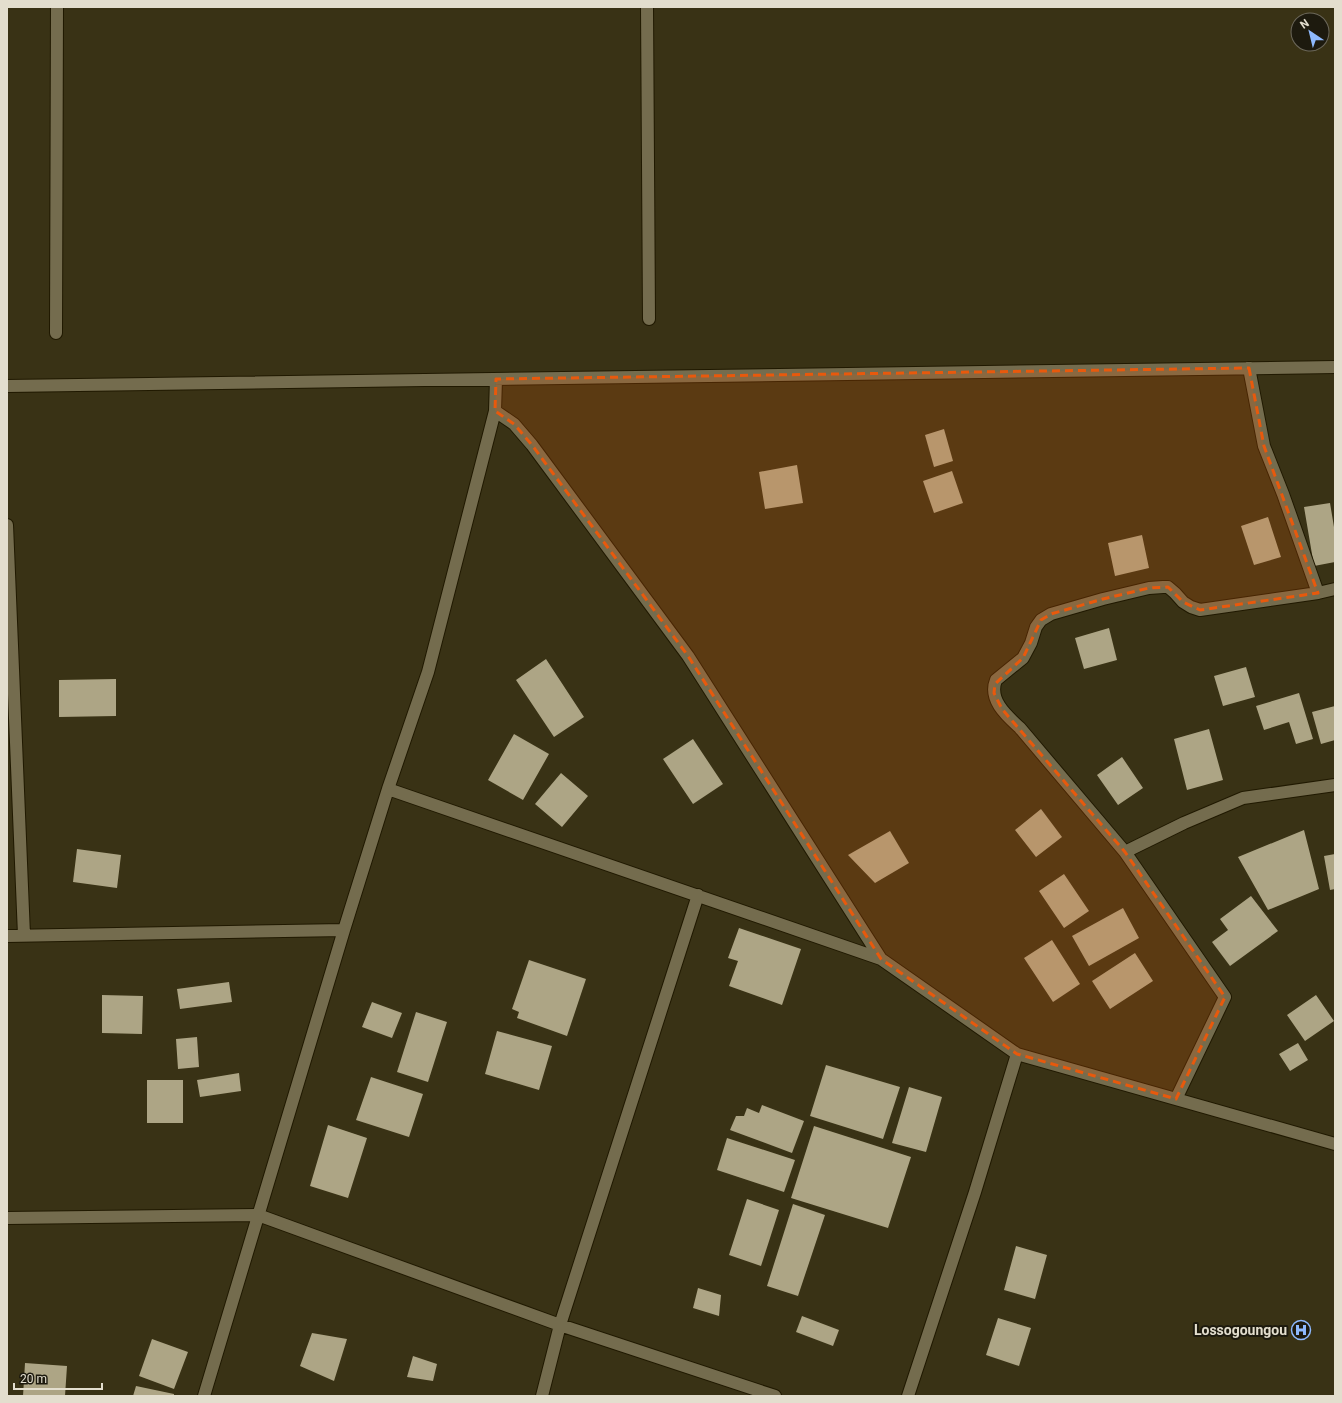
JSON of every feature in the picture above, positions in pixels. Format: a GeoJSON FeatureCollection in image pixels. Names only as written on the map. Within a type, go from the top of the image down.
{"type":"FeatureCollection","features":[{"type":"Feature","properties":{"kind":"street"},"geometry":{"type":"LineString","coordinates":[[56,7],[56,333]]}},
{"type":"Feature","properties":{"kind":"street"},"geometry":{"type":"LineString","coordinates":[[647,7],[649,319]]}},
{"type":"Feature","properties":{"kind":"street"},"geometry":{"type":"LineString","coordinates":[[7,386],[1335,367]]}},
{"type":"Feature","properties":{"kind":"street"},"geometry":{"type":"LineString","coordinates":[[1249,368],[1264,446],[1283,494],[1318,593]]}},
{"type":"Feature","properties":{"kind":"street"},"geometry":{"type":"LineString","coordinates":[[204,1396],[344,930],[388,789],[428,672],[494,411],[496,379]]}},
{"type":"Feature","properties":{"kind":"street"},"geometry":{"type":"LineString","coordinates":[[494,411],[514,424],[532,445],[688,656],[881,959]]}},
{"type":"Feature","properties":{"kind":"street"},"geometry":{"type":"LineString","coordinates":[[7,525],[24,935]]}},
{"type":"Feature","properties":{"kind":"street"},"geometry":{"type":"LineString","coordinates":[[1176,1098],[1225,997],[1125,852],[997,701],[994,693],[996,680],[1023,658],[1031,643],[1036,627],[1042,620],[1051,614],[1103,599],[1149,588],[1168,587],[1183,602],[1200,610],[1318,593],[1335,589]]}},
{"type":"Feature","properties":{"kind":"street"},"geometry":{"type":"LineString","coordinates":[[1125,852],[1184,823],[1243,798],[1335,785]]}},
{"type":"Feature","properties":{"kind":"street"},"geometry":{"type":"LineString","coordinates":[[388,789],[881,959],[1017,1054],[1335,1144]]}},
{"type":"Feature","properties":{"kind":"street"},"geometry":{"type":"LineString","coordinates":[[542,1396],[560,1325],[698,895]]}},
{"type":"Feature","properties":{"kind":"street"},"geometry":{"type":"LineString","coordinates":[[7,936],[344,930]]}},
{"type":"Feature","properties":{"kind":"street"},"geometry":{"type":"LineString","coordinates":[[908,1396],[975,1192],[1017,1054]]}},
{"type":"Feature","properties":{"kind":"street"},"geometry":{"type":"LineString","coordinates":[[7,1218],[258,1215],[560,1325],[775,1396]]}},
{"type":"Feature","properties":{"kind":"highlighted area"},"geometry":{"type":"Polygon","coordinates":[[[1249,368],[1264,446],[1318,593],[1200,610],[1183,602],[1168,587],[1149,588],[1051,614],[1041,620],[1023,658],[995,684],[994,693],[1002,709],[1125,852],[1225,997],[1176,1099],[1017,1054],[881,959],[688,656],[532,445],[514,424],[495,411],[496,379],[1249,368]]]}},
{"type":"Feature","properties":{"kind":"building"},"geometry":{"type":"Polygon","coordinates":[[[944,429],[953,461],[934,467],[925,435],[944,429]]]}},
{"type":"Feature","properties":{"kind":"building"},"geometry":{"type":"Polygon","coordinates":[[[797,465],[803,503],[765,509],[759,472],[797,465]]]}},
{"type":"Feature","properties":{"kind":"building"},"geometry":{"type":"Polygon","coordinates":[[[952,471],[963,503],[934,513],[923,481],[952,471]]]}},
{"type":"Feature","properties":{"kind":"building"},"geometry":{"type":"Polygon","coordinates":[[[1330,503],[1335,533],[1335,562],[1314,566],[1304,507],[1330,503]]]}},
{"type":"Feature","properties":{"kind":"building"},"geometry":{"type":"Polygon","coordinates":[[[1268,517],[1281,557],[1254,565],[1241,526],[1268,517]]]}},
{"type":"Feature","properties":{"kind":"building"},"geometry":{"type":"Polygon","coordinates":[[[1142,535],[1149,568],[1115,576],[1108,543],[1142,535]]]}},
{"type":"Feature","properties":{"kind":"building"},"geometry":{"type":"Polygon","coordinates":[[[1109,628],[1117,660],[1084,669],[1075,638],[1109,628]]]}},
{"type":"Feature","properties":{"kind":"building"},"geometry":{"type":"Polygon","coordinates":[[[546,659],[584,717],[554,737],[516,680],[546,659]]]}},
{"type":"Feature","properties":{"kind":"building"},"geometry":{"type":"Polygon","coordinates":[[[1246,667],[1255,697],[1223,706],[1214,676],[1246,667]]]}},
{"type":"Feature","properties":{"kind":"building"},"geometry":{"type":"Polygon","coordinates":[[[116,679],[116,716],[59,717],[59,680],[116,679]]]}},
{"type":"Feature","properties":{"kind":"building"},"geometry":{"type":"Polygon","coordinates":[[[1299,693],[1313,739],[1296,744],[1289,722],[1264,730],[1256,706],[1299,693]]]}},
{"type":"Feature","properties":{"kind":"building"},"geometry":{"type":"Polygon","coordinates":[[[1335,706],[1335,740],[1321,744],[1312,712],[1335,706]]]}},
{"type":"Feature","properties":{"kind":"building"},"geometry":{"type":"Polygon","coordinates":[[[1209,729],[1223,780],[1187,790],[1174,739],[1209,729]]]}},
{"type":"Feature","properties":{"kind":"building"},"geometry":{"type":"Polygon","coordinates":[[[514,734],[549,754],[523,800],[488,780],[514,734]]]}},
{"type":"Feature","properties":{"kind":"building"},"geometry":{"type":"Polygon","coordinates":[[[693,739],[723,784],[693,804],[663,759],[693,739]]]}},
{"type":"Feature","properties":{"kind":"building"},"geometry":{"type":"Polygon","coordinates":[[[1122,757],[1143,788],[1118,805],[1097,775],[1122,757]]]}},
{"type":"Feature","properties":{"kind":"building"},"geometry":{"type":"Polygon","coordinates":[[[561,773],[588,796],[562,827],[535,804],[561,773]]]}},
{"type":"Feature","properties":{"kind":"building"},"geometry":{"type":"Polygon","coordinates":[[[1041,809],[1062,837],[1036,857],[1015,830],[1041,809]]]}},
{"type":"Feature","properties":{"kind":"building"},"geometry":{"type":"Polygon","coordinates":[[[1304,830],[1319,889],[1268,910],[1238,857],[1304,830]]]}},
{"type":"Feature","properties":{"kind":"building"},"geometry":{"type":"Polygon","coordinates":[[[890,831],[909,863],[875,883],[848,855],[890,831]]]}},
{"type":"Feature","properties":{"kind":"building"},"geometry":{"type":"Polygon","coordinates":[[[77,849],[121,855],[117,888],[73,882],[77,849]]]}},
{"type":"Feature","properties":{"kind":"building"},"geometry":{"type":"Polygon","coordinates":[[[1335,854],[1335,889],[1330,890],[1324,856],[1335,854]]]}},
{"type":"Feature","properties":{"kind":"building"},"geometry":{"type":"Polygon","coordinates":[[[1064,874],[1089,911],[1064,928],[1039,891],[1064,874]]]}},
{"type":"Feature","properties":{"kind":"building"},"geometry":{"type":"Polygon","coordinates":[[[1251,896],[1278,931],[1230,966],[1212,942],[1228,930],[1220,919],[1251,896]]]}},
{"type":"Feature","properties":{"kind":"building"},"geometry":{"type":"Polygon","coordinates":[[[1123,908],[1139,938],[1089,966],[1072,936],[1123,908]]]}},
{"type":"Feature","properties":{"kind":"building"},"geometry":{"type":"Polygon","coordinates":[[[739,928],[801,949],[782,1005],[729,986],[738,961],[728,958],[739,928]]]}},
{"type":"Feature","properties":{"kind":"building"},"geometry":{"type":"Polygon","coordinates":[[[1052,940],[1080,984],[1053,1002],[1024,958],[1052,940]]]}},
{"type":"Feature","properties":{"kind":"building"},"geometry":{"type":"Polygon","coordinates":[[[1135,953],[1153,981],[1110,1009],[1092,981],[1135,953]]]}},
{"type":"Feature","properties":{"kind":"building"},"geometry":{"type":"Polygon","coordinates":[[[529,960],[586,979],[567,1036],[517,1018],[519,1012],[512,1009],[529,960]]]}},
{"type":"Feature","properties":{"kind":"building"},"geometry":{"type":"Polygon","coordinates":[[[229,982],[232,1002],[180,1009],[177,989],[229,982]]]}},
{"type":"Feature","properties":{"kind":"building"},"geometry":{"type":"Polygon","coordinates":[[[102,995],[143,996],[142,1034],[102,1033],[102,995]]]}},
{"type":"Feature","properties":{"kind":"building"},"geometry":{"type":"Polygon","coordinates":[[[1316,995],[1334,1021],[1305,1041],[1287,1015],[1316,995]]]}},
{"type":"Feature","properties":{"kind":"building"},"geometry":{"type":"Polygon","coordinates":[[[372,1002],[402,1013],[392,1038],[362,1027],[372,1002]]]}},
{"type":"Feature","properties":{"kind":"building"},"geometry":{"type":"Polygon","coordinates":[[[416,1012],[447,1022],[428,1082],[397,1072],[416,1012]]]}},
{"type":"Feature","properties":{"kind":"building"},"geometry":{"type":"Polygon","coordinates":[[[497,1031],[552,1046],[539,1090],[485,1074],[497,1031]]]}},
{"type":"Feature","properties":{"kind":"building"},"geometry":{"type":"Polygon","coordinates":[[[197,1037],[199,1067],[178,1069],[176,1039],[197,1037]]]}},
{"type":"Feature","properties":{"kind":"building"},"geometry":{"type":"Polygon","coordinates":[[[1298,1043],[1308,1060],[1290,1071],[1279,1054],[1298,1043]]]}},
{"type":"Feature","properties":{"kind":"building"},"geometry":{"type":"Polygon","coordinates":[[[826,1065],[900,1087],[883,1139],[810,1116],[826,1065]]]}},
{"type":"Feature","properties":{"kind":"building"},"geometry":{"type":"Polygon","coordinates":[[[239,1073],[241,1091],[200,1097],[197,1080],[239,1073]]]}},
{"type":"Feature","properties":{"kind":"building"},"geometry":{"type":"Polygon","coordinates":[[[371,1077],[423,1094],[409,1137],[356,1120],[371,1077]]]}},
{"type":"Feature","properties":{"kind":"building"},"geometry":{"type":"Polygon","coordinates":[[[147,1080],[183,1080],[183,1123],[147,1123],[147,1080]]]}},
{"type":"Feature","properties":{"kind":"building"},"geometry":{"type":"Polygon","coordinates":[[[909,1087],[942,1097],[926,1152],[892,1143],[909,1087]]]}},
{"type":"Feature","properties":{"kind":"building"},"geometry":{"type":"Polygon","coordinates":[[[762,1105],[804,1121],[792,1153],[730,1130],[736,1116],[744,1116],[747,1108],[759,1113],[762,1105]]]}},
{"type":"Feature","properties":{"kind":"building"},"geometry":{"type":"Polygon","coordinates":[[[328,1125],[367,1138],[348,1198],[310,1186],[328,1125]]]}},
{"type":"Feature","properties":{"kind":"building"},"geometry":{"type":"Polygon","coordinates":[[[814,1126],[911,1157],[888,1228],[791,1198],[814,1126]]]}},
{"type":"Feature","properties":{"kind":"building"},"geometry":{"type":"Polygon","coordinates":[[[727,1138],[795,1160],[784,1192],[717,1170],[727,1138]]]}},
{"type":"Feature","properties":{"kind":"building"},"geometry":{"type":"Polygon","coordinates":[[[747,1199],[779,1210],[761,1266],[729,1255],[747,1199]]]}},
{"type":"Feature","properties":{"kind":"building"},"geometry":{"type":"Polygon","coordinates":[[[793,1204],[825,1215],[798,1296],[767,1286],[793,1204]]]}},
{"type":"Feature","properties":{"kind":"building"},"geometry":{"type":"Polygon","coordinates":[[[1016,1246],[1047,1255],[1035,1299],[1004,1290],[1016,1246]]]}},
{"type":"Feature","properties":{"kind":"building"},"geometry":{"type":"Polygon","coordinates":[[[698,1288],[721,1295],[719,1316],[693,1308],[698,1288]]]}},
{"type":"Feature","properties":{"kind":"building"},"geometry":{"type":"Polygon","coordinates":[[[802,1316],[839,1330],[833,1346],[796,1332],[802,1316]]]}},
{"type":"Feature","properties":{"kind":"building"},"geometry":{"type":"Polygon","coordinates":[[[998,1318],[1031,1328],[1019,1366],[986,1355],[998,1318]]]}},
{"type":"Feature","properties":{"kind":"building"},"geometry":{"type":"Polygon","coordinates":[[[312,1333],[347,1339],[334,1381],[300,1366],[312,1333]]]}},
{"type":"Feature","properties":{"kind":"building"},"geometry":{"type":"Polygon","coordinates":[[[152,1339],[188,1352],[174,1389],[139,1376],[152,1339]]]}},
{"type":"Feature","properties":{"kind":"building"},"geometry":{"type":"Polygon","coordinates":[[[413,1356],[437,1364],[433,1381],[407,1377],[413,1356]]]}},
{"type":"Feature","properties":{"kind":"building"},"geometry":{"type":"Polygon","coordinates":[[[25,1363],[67,1366],[65,1396],[23,1396],[25,1363]]]}},
{"type":"Feature","properties":{"kind":"building"},"geometry":{"type":"Polygon","coordinates":[[[136,1386],[174,1394],[174,1396],[133,1396],[136,1386]]]}},
{"type":"Feature","properties":{"kind":"place","name":"Lossogoungou"},"geometry":{"type":"Point","coordinates":[1301,1330]}}]}
